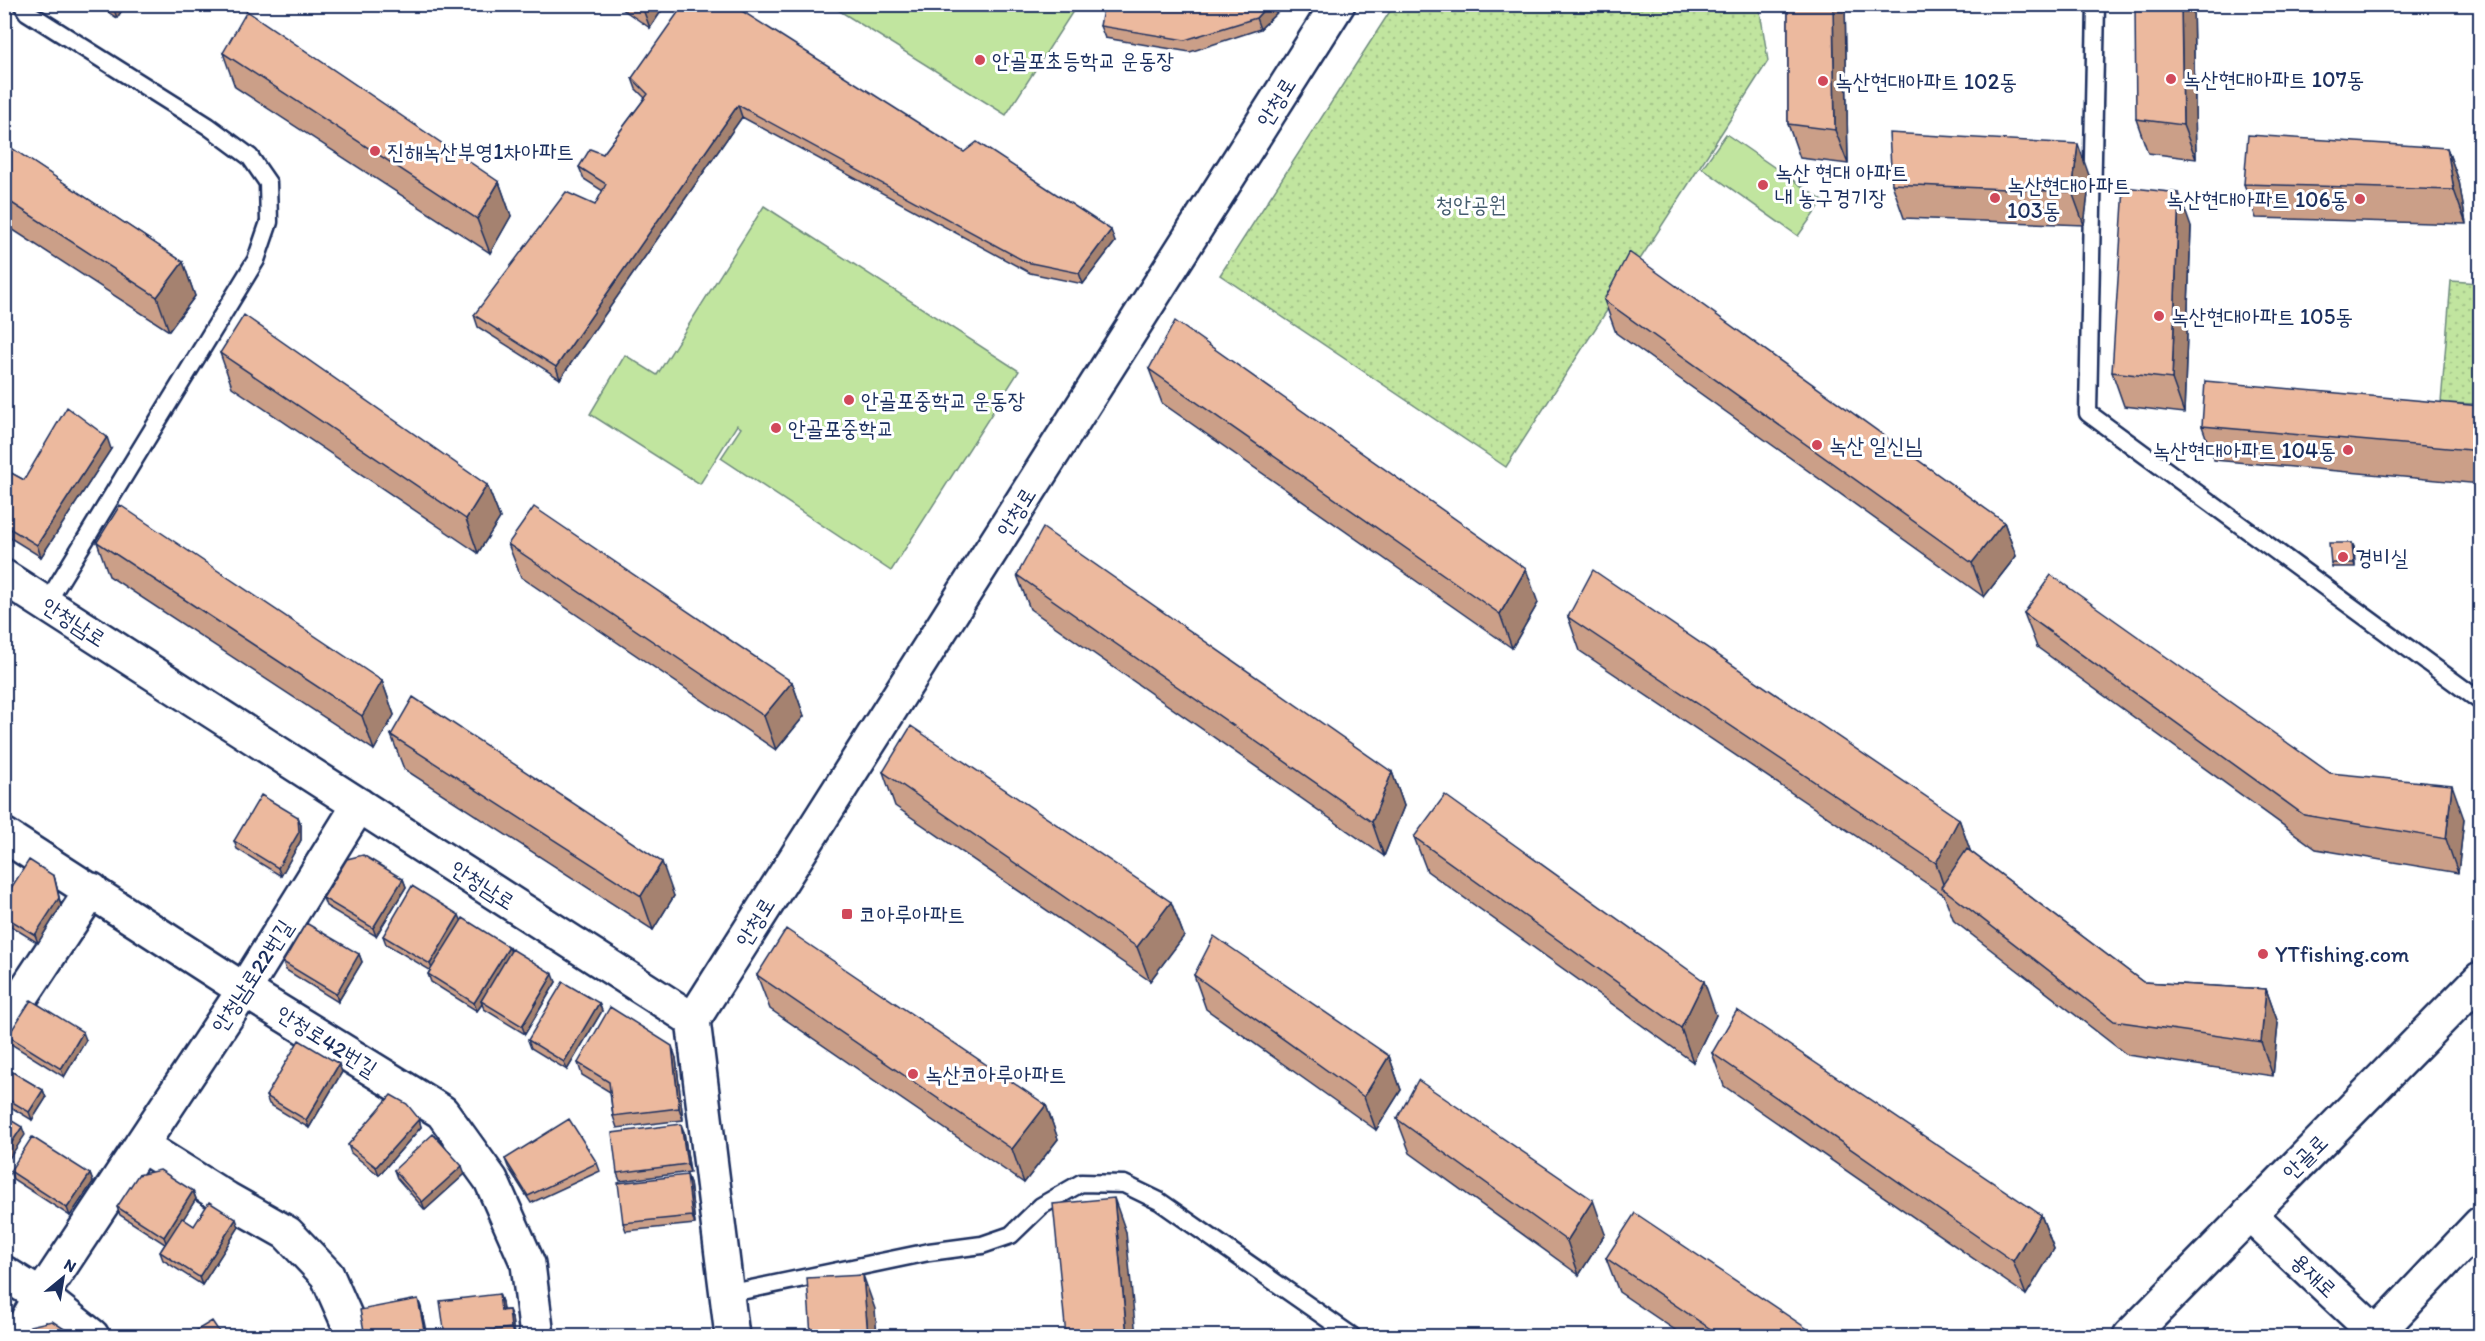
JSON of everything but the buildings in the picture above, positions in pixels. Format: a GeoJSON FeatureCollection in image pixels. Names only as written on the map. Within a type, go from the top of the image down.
{"type":"FeatureCollection","features":[{"type":"Feature","properties":{"kind":"street","name":"안청로"},"geometry":{"type":"LineString","coordinates":[[693,1020],[1338,4]]}},
{"type":"Feature","properties":{"kind":"street","name":"안청남로"},"geometry":{"type":"LineString","coordinates":[[4,577],[693,1020]]}},
{"type":"Feature","properties":{"kind":"street","name":"안청남로22번길"},"geometry":{"type":"LineString","coordinates":[[18,1336],[41,1296],[244,990],[359,805]]}},
{"type":"Feature","properties":{"kind":"street","name":"안청로42번길"},"geometry":{"type":"LineString","coordinates":[[4,835],[244,990],[442,1112],[491,1180],[528,1264],[537,1336]]}},
{"type":"Feature","properties":{"kind":"street"},"geometry":{"type":"LineString","coordinates":[[4,1023],[92,890]]}},
{"type":"Feature","properties":{"kind":"street","name":"안골로"},"geometry":{"type":"LineString","coordinates":[[2130,1336],[2481,979]]}},
{"type":"Feature","properties":{"kind":"street"},"geometry":{"type":"LineString","coordinates":[[693,1020],[732,1336]]}},
{"type":"Feature","properties":{"kind":"street"},"geometry":{"type":"LineString","coordinates":[[141,1145],[227,1199],[287,1233],[327,1275],[354,1336]]}},
{"type":"Feature","properties":{"kind":"street","name":"용재로"},"geometry":{"type":"LineString","coordinates":[[2249,1214],[2377,1335]]}},
{"type":"Feature","properties":{"kind":"street"},"geometry":{"type":"LineString","coordinates":[[2377,1335],[2481,1224]]}},
{"type":"Feature","properties":{"kind":"street"},"geometry":{"type":"LineString","coordinates":[[4,1273],[41,1296],[92,1336]]}},
{"type":"Feature","properties":{"kind":"lane"},"geometry":{"type":"LineString","coordinates":[[22,4],[27,12],[207,126],[250,157],[268,183],[269,222],[256,260],[46,604]]}},
{"type":"Feature","properties":{"kind":"lane"},"geometry":{"type":"LineString","coordinates":[[2096,4],[2088,413],[2481,701]]}},
{"type":"Feature","properties":{"kind":"lane"},"geometry":{"type":"LineString","coordinates":[[727,1294],[929,1252],[982,1245],[1011,1235],[1041,1206],[1081,1183],[1124,1184],[1159,1202],[1352,1336]]}},
{"type":"Feature","properties":{"kind":"green space","name":"안골포초등학교 운동장"},"geometry":{"type":"Polygon","coordinates":[[[830,5],[1077,5],[1006,115],[830,5]]]}},
{"type":"Feature","properties":{"kind":"green space","name":"청안공원"},"geometry":{"type":"Polygon","coordinates":[[[1394,5],[1759,5],[1768,61],[1506,467],[1220,275],[1394,5]]]}},
{"type":"Feature","properties":{"kind":"green space","name":"녹산 현대 아파트 내 농구경기장"},"geometry":{"type":"Polygon","coordinates":[[[1726,134],[1823,201],[1798,236],[1702,168],[1726,134]]]}},
{"type":"Feature","properties":{"kind":"green space","name":"안골포중학교 운동장"},"geometry":{"type":"Polygon","coordinates":[[[764,206],[1019,371],[891,571],[721,458],[741,428],[737,425],[700,484],[590,414],[625,355],[657,375],[764,206]]]}},
{"type":"Feature","properties":{"kind":"green space"},"geometry":{"type":"Polygon","coordinates":[[[2451,281],[2480,283],[2480,404],[2441,403],[2451,281]]]}},
{"type":"Feature","properties":{"kind":"place","name":"안골포초등학교 운동장"},"geometry":{"type":"Point","coordinates":[980,60]}},
{"type":"Feature","properties":{"kind":"place","name":"녹산현대아파트 107동"},"geometry":{"type":"Point","coordinates":[2171,79]}},
{"type":"Feature","properties":{"kind":"place","name":"녹산현대아파트 102동"},"geometry":{"type":"Point","coordinates":[1823,81]}},
{"type":"Feature","properties":{"kind":"place","name":"진해녹산부영1차아파트"},"geometry":{"type":"Point","coordinates":[375,151]}},
{"type":"Feature","properties":{"kind":"place","name":"녹산 현대 아파트 내 농구경기장"},"geometry":{"type":"Point","coordinates":[1763,185]}},
{"type":"Feature","properties":{"kind":"place","name":"녹산현대아파트 103동"},"geometry":{"type":"Point","coordinates":[1995,198]}},
{"type":"Feature","properties":{"kind":"place","name":"녹산현대아파트 106동"},"geometry":{"type":"Point","coordinates":[2360,199]}},
{"type":"Feature","properties":{"kind":"place","name":"녹산현대아파트 105동"},"geometry":{"type":"Point","coordinates":[2159,316]}},
{"type":"Feature","properties":{"kind":"place","name":"안골포중학교 운동장"},"geometry":{"type":"Point","coordinates":[849,400]}},
{"type":"Feature","properties":{"kind":"place","name":"안골포중학교"},"geometry":{"type":"Point","coordinates":[776,428]}},
{"type":"Feature","properties":{"kind":"place","name":"녹산 일신님"},"geometry":{"type":"Point","coordinates":[1817,445]}},
{"type":"Feature","properties":{"kind":"place","name":"녹산현대아파트 104동"},"geometry":{"type":"Point","coordinates":[2348,450]}},
{"type":"Feature","properties":{"kind":"place","name":"경비실"},"geometry":{"type":"Point","coordinates":[2343,557]}},
{"type":"Feature","properties":{"kind":"place","name":"코아루아파트"},"geometry":{"type":"Point","coordinates":[847,914]}},
{"type":"Feature","properties":{"kind":"place","name":"YTfishing.com"},"geometry":{"type":"Point","coordinates":[2263,954]}},
{"type":"Feature","properties":{"kind":"place","name":"녹산코아루아파트"},"geometry":{"type":"Point","coordinates":[913,1074]}}]}
